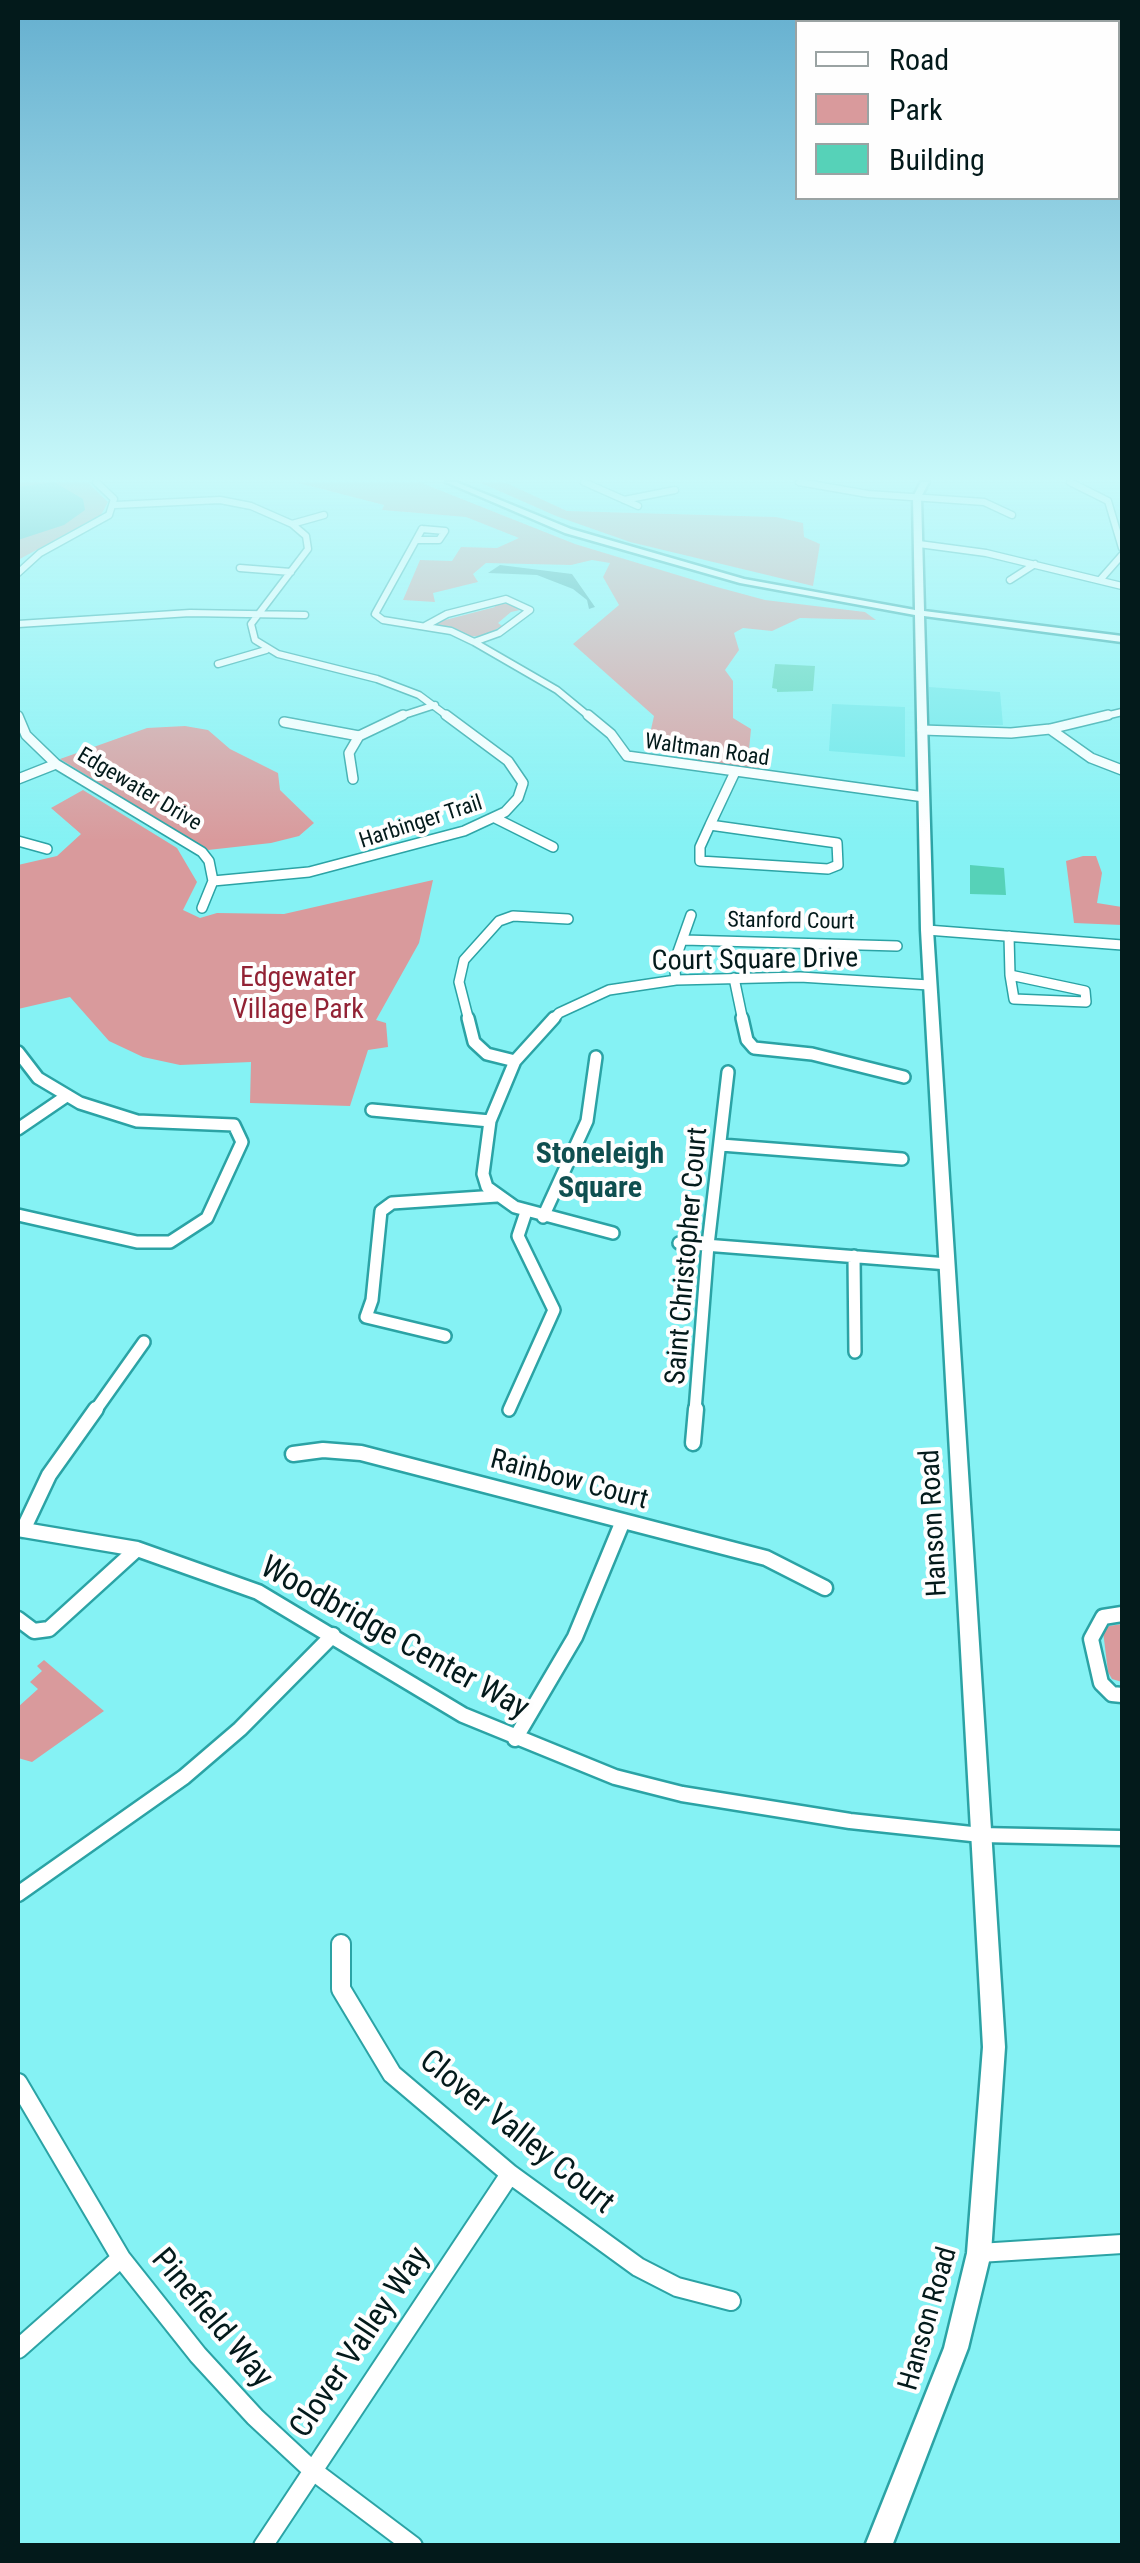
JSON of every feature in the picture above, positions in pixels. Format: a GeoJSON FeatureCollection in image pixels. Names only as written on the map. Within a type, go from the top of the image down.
{"type":"FeatureCollection","features":[{"type":"Feature","properties":{"kind":"street"},"geometry":{"type":"LineString","coordinates":[[218,664],[266,650],[250,630],[268,602]]}},
{"type":"Feature","properties":{"kind":"street","name":"Waltman Road"},"geometry":{"type":"LineString","coordinates":[[382,602],[375,614],[383,620],[451,631],[557,690],[611,734],[628,756],[924,797]]}},
{"type":"Feature","properties":{"kind":"street"},"geometry":{"type":"LineString","coordinates":[[425,626],[447,614],[496,602]]}},
{"type":"Feature","properties":{"kind":"street"},"geometry":{"type":"LineString","coordinates":[[474,642],[500,633],[530,610],[512,602]]}},
{"type":"Feature","properties":{"kind":"street"},"geometry":{"type":"LineString","coordinates":[[850,602],[958,620],[1122,639]]}},
{"type":"Feature","properties":{"kind":"street"},"geometry":{"type":"LineString","coordinates":[[850,602],[903,619],[920,637],[940,626],[973,622]]}},
{"type":"Feature","properties":{"kind":"street"},"geometry":{"type":"LineString","coordinates":[[862,604],[896,602]]}},
{"type":"Feature","properties":{"kind":"street","name":"Hanson Road"},"geometry":{"type":"LineString","coordinates":[[878,2546],[956,2348],[979,2253],[994,2048],[927,930],[919,602]]}},
{"type":"Feature","properties":{"kind":"street"},"geometry":{"type":"LineString","coordinates":[[927,602],[958,620]]}},
{"type":"Feature","properties":{"kind":"street"},"geometry":{"type":"LineString","coordinates":[[18,624],[155,614],[305,615]]}},
{"type":"Feature","properties":{"kind":"street","name":"Harbinger Trail"},"geometry":{"type":"LineString","coordinates":[[213,881],[339,866],[410,848],[496,818],[518,798],[522,782],[520,773],[435,705],[377,679],[266,650]]}},
{"type":"Feature","properties":{"kind":"street"},"geometry":{"type":"LineString","coordinates":[[353,780],[349,754],[359,736],[385,720],[435,705]]}},
{"type":"Feature","properties":{"kind":"street"},"geometry":{"type":"LineString","coordinates":[[922,730],[1002,734],[1050,729],[1122,712]]}},
{"type":"Feature","properties":{"kind":"street","name":"Edgewater Drive"},"geometry":{"type":"LineString","coordinates":[[18,716],[26,735],[56,764],[193,844],[210,861],[213,881]]}},
{"type":"Feature","properties":{"kind":"street"},"geometry":{"type":"LineString","coordinates":[[284,722],[359,736]]}},
{"type":"Feature","properties":{"kind":"street"},"geometry":{"type":"LineString","coordinates":[[1050,729],[1091,758],[1122,770]]}},
{"type":"Feature","properties":{"kind":"street"},"geometry":{"type":"LineString","coordinates":[[18,779],[56,764]]}},
{"type":"Feature","properties":{"kind":"street"},"geometry":{"type":"LineString","coordinates":[[710,825],[838,843],[838,866],[700,861],[700,847],[710,825],[735,772]]}},
{"type":"Feature","properties":{"kind":"street"},"geometry":{"type":"LineString","coordinates":[[496,818],[553,847]]}},
{"type":"Feature","properties":{"kind":"street"},"geometry":{"type":"LineString","coordinates":[[18,841],[47,849]]}},
{"type":"Feature","properties":{"kind":"street"},"geometry":{"type":"LineString","coordinates":[[202,908],[213,881]]}},
{"type":"Feature","properties":{"kind":"street"},"geometry":{"type":"LineString","coordinates":[[515,1061],[488,1054],[474,1042],[458,982],[464,960],[499,921],[513,916],[568,920]]}},
{"type":"Feature","properties":{"kind":"street","name":"Stanford Court"},"geometry":{"type":"LineString","coordinates":[[676,980],[674,963],[691,916]]}},
{"type":"Feature","properties":{"kind":"street"},"geometry":{"type":"LineString","coordinates":[[927,930],[1122,945]]}},
{"type":"Feature","properties":{"kind":"street"},"geometry":{"type":"LineString","coordinates":[[1008,936],[1010,975],[1014,1000],[1086,1002],[1085,991],[1010,975]]}},
{"type":"Feature","properties":{"kind":"street","name":"Stanford Court"},"geometry":{"type":"LineString","coordinates":[[684,940],[897,946]]}},
{"type":"Feature","properties":{"kind":"street","name":"Court Square Drive"},"geometry":{"type":"LineString","coordinates":[[497,1196],[487,1186],[483,1174],[490,1121],[515,1061],[560,1014],[595,995],[676,980],[734,978],[800,977],[930,986]]}},
{"type":"Feature","properties":{"kind":"street"},"geometry":{"type":"LineString","coordinates":[[734,978],[747,1040],[754,1048],[812,1054],[904,1077]]}},
{"type":"Feature","properties":{"kind":"street"},"geometry":{"type":"LineString","coordinates":[[18,1052],[38,1078],[65,1097],[137,1120],[234,1125],[241,1150],[207,1218],[170,1242],[137,1242],[18,1216]]}},
{"type":"Feature","properties":{"kind":"street"},"geometry":{"type":"LineString","coordinates":[[543,1217],[587,1121],[596,1057]]}},
{"type":"Feature","properties":{"kind":"street","name":"Saint Christopher Court"},"geometry":{"type":"LineString","coordinates":[[693,1443],[708,1245],[728,1072]]}},
{"type":"Feature","properties":{"kind":"street"},"geometry":{"type":"LineString","coordinates":[[18,1129],[65,1097]]}},
{"type":"Feature","properties":{"kind":"street"},"geometry":{"type":"LineString","coordinates":[[372,1110],[490,1121]]}},
{"type":"Feature","properties":{"kind":"street"},"geometry":{"type":"LineString","coordinates":[[720,1145],[902,1159]]}},
{"type":"Feature","properties":{"kind":"street"},"geometry":{"type":"LineString","coordinates":[[444,1336],[366,1318],[372,1300],[381,1211],[392,1203],[497,1196],[526,1212],[613,1232]]}},
{"type":"Feature","properties":{"kind":"street"},"geometry":{"type":"LineString","coordinates":[[509,1410],[554,1310],[518,1236],[526,1212]]}},
{"type":"Feature","properties":{"kind":"street"},"geometry":{"type":"LineString","coordinates":[[679,1243],[948,1264]]}},
{"type":"Feature","properties":{"kind":"street"},"geometry":{"type":"LineString","coordinates":[[854,1256],[855,1352]]}},
{"type":"Feature","properties":{"kind":"street"},"geometry":{"type":"LineString","coordinates":[[20,1530],[49,1475],[144,1342]]}},
{"type":"Feature","properties":{"kind":"street","name":"Rainbow Court"},"geometry":{"type":"LineString","coordinates":[[293,1454],[323,1450],[362,1453],[766,1558],[826,1588]]}},
{"type":"Feature","properties":{"kind":"street"},"geometry":{"type":"LineString","coordinates":[[515,1739],[574,1637],[623,1521]]}},
{"type":"Feature","properties":{"kind":"street","name":"Woodbridge Center Way"},"geometry":{"type":"LineString","coordinates":[[20,1530],[137,1549],[258,1592],[446,1706],[515,1739],[615,1776],[682,1794],[850,1820],[981,1835],[1122,1838]]}},
{"type":"Feature","properties":{"kind":"street"},"geometry":{"type":"LineString","coordinates":[[18,1619],[34,1632],[49,1629],[137,1549]]}},
{"type":"Feature","properties":{"kind":"street"},"geometry":{"type":"LineString","coordinates":[[1122,1614],[1103,1617],[1091,1639],[1101,1683],[1112,1694],[1122,1695]]}},
{"type":"Feature","properties":{"kind":"street"},"geometry":{"type":"LineString","coordinates":[[18,1894],[184,1777],[240,1729],[334,1635]]}},
{"type":"Feature","properties":{"kind":"street","name":"Clover Valley Court"},"geometry":{"type":"LineString","coordinates":[[341,1944],[341,1988],[392,2074],[510,2174],[638,2266],[677,2288],[731,2300]]}},
{"type":"Feature","properties":{"kind":"street","name":"Pinefield Way"},"geometry":{"type":"LineString","coordinates":[[18,2084],[121,2258],[198,2355],[255,2417],[312,2470],[413,2546]]}},
{"type":"Feature","properties":{"kind":"street","name":"Clover Valley Way"},"geometry":{"type":"LineString","coordinates":[[263,2546],[510,2174]]}},
{"type":"Feature","properties":{"kind":"street"},"geometry":{"type":"LineString","coordinates":[[979,2253],[1122,2244]]}},
{"type":"Feature","properties":{"kind":"street"},"geometry":{"type":"LineString","coordinates":[[18,2349],[121,2258]]}},
{"type":"Feature","properties":{"kind":"shaded area"},"geometry":{"type":"Polygon","coordinates":[[[929,687],[1000,692],[1003,725],[930,726],[929,687]]]}},
{"type":"Feature","properties":{"kind":"shaded area"},"geometry":{"type":"Polygon","coordinates":[[[832,704],[905,707],[905,757],[829,751],[832,704]]]}},
{"type":"Feature","properties":{"kind":"green space"},"geometry":{"type":"Polygon","coordinates":[[[617,602],[778,602],[865,612],[876,620],[800,618],[772,631],[743,628],[734,633],[739,650],[725,670],[733,681],[733,718],[751,729],[749,750],[764,756],[767,764],[757,769],[699,762],[689,748],[647,747],[654,716],[573,644],[619,605],[617,602]]]}},
{"type":"Feature","properties":{"kind":"green space"},"geometry":{"type":"Polygon","coordinates":[[[494,604],[511,604],[520,610],[511,612],[498,623],[502,626],[486,635],[469,637],[434,623],[495,607],[494,604]]]}},
{"type":"Feature","properties":{"kind":"green space"},"geometry":{"type":"Polygon","coordinates":[[[185,726],[208,730],[230,749],[278,773],[280,790],[314,823],[299,836],[208,850],[60,759],[147,728],[185,726]]]}},
{"type":"Feature","properties":{"kind":"green space","name":"Edgewater Village Park"},"geometry":{"type":"Polygon","coordinates":[[[83,790],[177,848],[197,882],[183,910],[200,918],[217,913],[284,914],[433,880],[419,943],[376,1020],[386,1023],[388,1047],[368,1050],[350,1106],[250,1103],[251,1062],[180,1065],[143,1057],[109,1041],[70,997],[18,1009],[18,865],[57,856],[81,834],[51,808],[83,790]]]}},
{"type":"Feature","properties":{"kind":"green space"},"geometry":{"type":"Polygon","coordinates":[[[1096,856],[1102,873],[1097,903],[1122,907],[1122,925],[1074,923],[1066,861],[1096,856]]]}},
{"type":"Feature","properties":{"kind":"green space"},"geometry":{"type":"Polygon","coordinates":[[[1122,1624],[1122,1682],[1112,1679],[1108,1672],[1103,1631],[1122,1624]]]}},
{"type":"Feature","properties":{"kind":"green space"},"geometry":{"type":"Polygon","coordinates":[[[44,1660],[104,1711],[32,1762],[18,1758],[18,1707],[38,1689],[30,1682],[42,1671],[37,1666],[44,1660]]]}},
{"type":"Feature","properties":{"kind":"building"},"geometry":{"type":"Polygon","coordinates":[[[775,664],[815,666],[813,691],[777,692],[772,688],[775,664]]]}},
{"type":"Feature","properties":{"kind":"building"},"geometry":{"type":"Polygon","coordinates":[[[970,865],[1004,868],[1006,895],[970,894],[970,865]]]}},
{"type":"Feature","properties":{"kind":"district","name":"Stoneleigh Square"},"geometry":{"type":"Point","coordinates":[600,1172]}}]}
